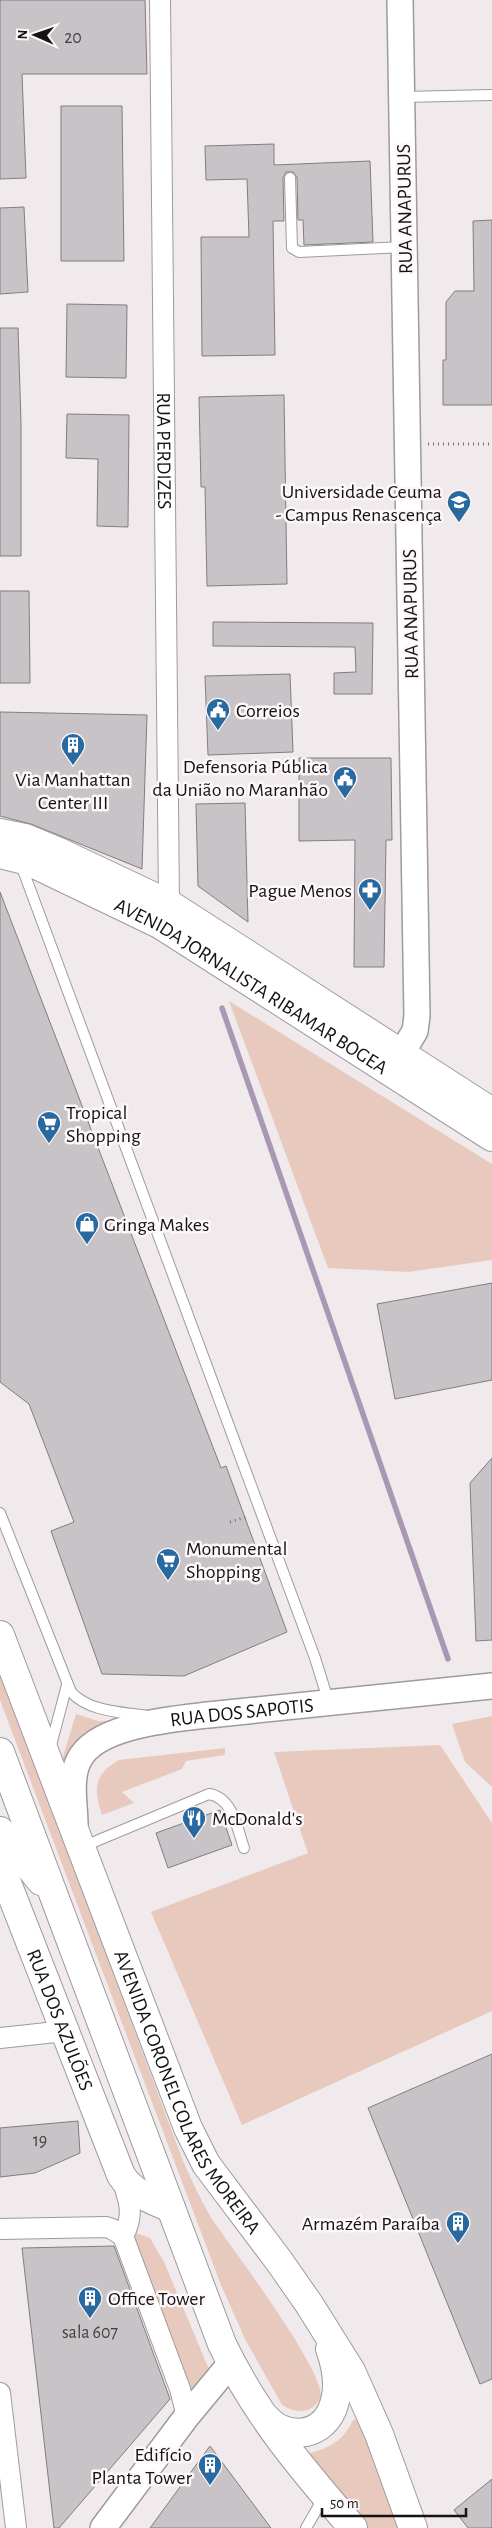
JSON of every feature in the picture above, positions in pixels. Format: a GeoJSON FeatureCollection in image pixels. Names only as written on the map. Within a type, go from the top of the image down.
{"type":"FeatureCollection","features":[{"type":"Feature","properties":{"kind":"main road","name":"AVENIDA JORNALISTA RIBAMAR BOGEA"},"geometry":{"type":"LineString","coordinates":[[0,833],[24,838],[59,852],[169,904],[396,1063],[492,1137]]}},
{"type":"Feature","properties":{"kind":"main road","name":"AVENIDA JORNALISTA RIBAMAR BOGEA"},"geometry":{"type":"LineString","coordinates":[[9,856],[115,902],[178,935],[396,1063],[492,1112]]}},
{"type":"Feature","properties":{"kind":"main road","name":"AVENIDA CORONEL COLARES MOREIRA"},"geometry":{"type":"LineString","coordinates":[[0,1635],[197,2148],[220,2184],[280,2261],[333,2340],[360,2390],[379,2434],[413,2528]]}},
{"type":"Feature","properties":{"kind":"main road"},"geometry":{"type":"LineString","coordinates":[[0,1752],[213,2322],[232,2363],[259,2410],[288,2452],[352,2528]]}},
{"type":"Feature","properties":{"kind":"main road"},"geometry":{"type":"LineString","coordinates":[[0,1831],[55,1898]]}},
{"type":"Feature","properties":{"kind":"main road","name":"RUA DOS AZULÕES"},"geometry":{"type":"LineString","coordinates":[[0,1865],[121,2175],[126,2184],[143,2196],[171,2208]]}},
{"type":"Feature","properties":{"kind":"main road"},"geometry":{"type":"LineString","coordinates":[[259,2410],[275,2427],[283,2431],[298,2433],[318,2428],[332,2410],[336,2393],[336,2368],[330,2346],[309,2304]]}},
{"type":"Feature","properties":{"kind":"street","name":"RUA PERDIZES"},"geometry":{"type":"LineString","coordinates":[[160,0],[169,904]]}},
{"type":"Feature","properties":{"kind":"street","name":"RUA ANAPURUS"},"geometry":{"type":"LineString","coordinates":[[396,1063],[414,1031],[417,1016],[400,0]]}},
{"type":"Feature","properties":{"kind":"street","name":"RUA DOS SAPOTIS"},"geometry":{"type":"LineString","coordinates":[[78,1841],[74,1786],[77,1764],[83,1754],[94,1743],[111,1734],[173,1720],[492,1686]]}},
{"type":"Feature","properties":{"kind":"street"},"geometry":{"type":"LineString","coordinates":[[0,2038],[64,2031]]}},
{"type":"Feature","properties":{"kind":"street","name":"RUA DOS AZULÕES"},"geometry":{"type":"LineString","coordinates":[[121,2175],[131,2206],[130,2220],[123,2236]]}},
{"type":"Feature","properties":{"kind":"street"},"geometry":{"type":"LineString","coordinates":[[0,2230],[106,2227],[112,2228],[123,2236],[180,2389],[187,2416]]}},
{"type":"Feature","properties":{"kind":"street"},"geometry":{"type":"LineString","coordinates":[[102,2528],[187,2416],[232,2363]]}},
{"type":"Feature","properties":{"kind":"street"},"geometry":{"type":"LineString","coordinates":[[0,2393],[16,2528]]}},
{"type":"Feature","properties":{"kind":"lane"},"geometry":{"type":"LineString","coordinates":[[402,97],[492,95]]}},
{"type":"Feature","properties":{"kind":"lane"},"geometry":{"type":"LineString","coordinates":[[290,178],[292,248],[299,252],[404,247]]}},
{"type":"Feature","properties":{"kind":"lane"},"geometry":{"type":"LineString","coordinates":[[9,856],[306,1632],[329,1704]]}},
{"type":"Feature","properties":{"kind":"lane"},"geometry":{"type":"LineString","coordinates":[[1,1519],[67,1684],[77,1699],[93,1707],[173,1720]]}},
{"type":"Feature","properties":{"kind":"lane"},"geometry":{"type":"LineString","coordinates":[[47,1759],[67,1684]]}},
{"type":"Feature","properties":{"kind":"lane"},"geometry":{"type":"LineString","coordinates":[[78,1841],[209,1794],[218,1796],[226,1801],[244,1848]]}},
{"type":"Feature","properties":{"kind":"lane"},"geometry":{"type":"LineString","coordinates":[[306,2528],[325,2496]]}},
{"type":"Feature","properties":{"kind":"path"},"geometry":{"type":"LineString","coordinates":[[407,444],[492,444]]}},
{"type":"Feature","properties":{"kind":"path"},"geometry":{"type":"LineString","coordinates":[[230,1522],[254,1514]]}},
{"type":"Feature","properties":{"kind":"shaded area"},"geometry":{"type":"Polygon","coordinates":[[[229,1001],[492,1164],[492,1260],[408,1272],[328,1268],[229,1001]]]}},
{"type":"Feature","properties":{"kind":"shaded area"},"geometry":{"type":"Polygon","coordinates":[[[0,1669],[183,2161],[212,2219],[275,2309],[308,2361],[318,2382],[321,2397],[314,2407],[298,2411],[282,2405],[245,2339],[221,2285],[0,1700],[0,1669]]]}},
{"type":"Feature","properties":{"kind":"shaded area"},"geometry":{"type":"Polygon","coordinates":[[[76,1714],[98,1721],[116,1721],[68,1764],[62,1760],[76,1714]]]}},
{"type":"Feature","properties":{"kind":"shaded area"},"geometry":{"type":"Polygon","coordinates":[[[492,1716],[492,1787],[465,1762],[452,1724],[492,1716]]]}},
{"type":"Feature","properties":{"kind":"shaded area"},"geometry":{"type":"Polygon","coordinates":[[[440,1745],[492,1823],[492,2011],[242,2125],[151,1912],[308,1853],[274,1752],[440,1745]]]}},
{"type":"Feature","properties":{"kind":"shaded area"},"geometry":{"type":"Polygon","coordinates":[[[225,1748],[225,1755],[186,1761],[182,1769],[122,1792],[134,1803],[102,1815],[97,1797],[98,1783],[105,1771],[119,1760],[225,1748]]]}},
{"type":"Feature","properties":{"kind":"shaded area"},"geometry":{"type":"Polygon","coordinates":[[[136,2233],[150,2238],[164,2262],[213,2379],[192,2391],[188,2390],[131,2237],[136,2233]]]}},
{"type":"Feature","properties":{"kind":"shaded area"},"geometry":{"type":"Polygon","coordinates":[[[353,2420],[357,2420],[382,2472],[398,2528],[368,2528],[311,2457],[311,2453],[331,2445],[341,2438],[353,2420]]]}},
{"type":"Feature","properties":{"kind":"building"},"geometry":{"type":"Polygon","coordinates":[[[0,0],[145,0],[147,74],[22,74],[26,178],[0,179],[0,0]]]}},
{"type":"Feature","properties":{"kind":"building"},"geometry":{"type":"Polygon","coordinates":[[[61,106],[122,106],[124,261],[61,261],[61,106]]]}},
{"type":"Feature","properties":{"kind":"building"},"geometry":{"type":"Polygon","coordinates":[[[274,144],[274,165],[370,161],[373,242],[304,245],[303,220],[298,220],[297,177],[293,172],[286,172],[283,178],[284,221],[273,221],[275,355],[202,356],[201,237],[249,237],[247,179],[206,180],[205,146],[274,144]]]}},
{"type":"Feature","properties":{"kind":"building"},"geometry":{"type":"Polygon","coordinates":[[[24,207],[28,292],[0,294],[0,208],[24,207]]]}},
{"type":"Feature","properties":{"kind":"building"},"geometry":{"type":"Polygon","coordinates":[[[492,220],[492,405],[443,405],[443,360],[446,360],[446,302],[455,291],[474,291],[473,221],[492,220]]]}},
{"type":"Feature","properties":{"kind":"building"},"geometry":{"type":"Polygon","coordinates":[[[67,304],[127,305],[126,378],[66,377],[67,304]]]}},
{"type":"Feature","properties":{"kind":"building"},"geometry":{"type":"Polygon","coordinates":[[[0,328],[18,328],[21,423],[21,556],[0,556],[0,328]]]}},
{"type":"Feature","properties":{"kind":"building"},"geometry":{"type":"Polygon","coordinates":[[[284,395],[287,584],[207,586],[205,487],[201,487],[199,397],[284,395]]]}},
{"type":"Feature","properties":{"kind":"building"},"geometry":{"type":"Polygon","coordinates":[[[67,414],[129,415],[128,527],[97,526],[98,459],[66,458],[67,414]]]}},
{"type":"Feature","properties":{"kind":"building"},"geometry":{"type":"Polygon","coordinates":[[[0,591],[29,591],[30,683],[0,683],[0,591]]]}},
{"type":"Feature","properties":{"kind":"building"},"geometry":{"type":"Polygon","coordinates":[[[213,622],[373,623],[372,694],[334,694],[334,673],[356,672],[355,647],[213,646],[213,622]]]}},
{"type":"Feature","properties":{"kind":"building"},"geometry":{"type":"Polygon","coordinates":[[[290,674],[293,752],[208,755],[205,676],[290,674]]]}},
{"type":"Feature","properties":{"kind":"building","name":"Via Manhattan Center III"},"geometry":{"type":"Polygon","coordinates":[[[0,712],[147,715],[142,869],[31,824],[0,816],[0,712]]]}},
{"type":"Feature","properties":{"kind":"building","name":"Defensoria Pública da União no Maranhão"},"geometry":{"type":"Polygon","coordinates":[[[299,758],[391,758],[392,840],[386,840],[384,967],[354,967],[355,840],[299,841],[299,758]]]}},
{"type":"Feature","properties":{"kind":"building"},"geometry":{"type":"Polygon","coordinates":[[[245,803],[248,922],[198,886],[196,804],[245,803]]]}},
{"type":"Feature","properties":{"kind":"building","name":"Tropical Shopping"},"geometry":{"type":"Polygon","coordinates":[[[0,892],[221,1468],[226,1466],[287,1632],[184,1676],[102,1674],[51,1531],[74,1522],[29,1404],[0,1382],[0,892]]]}},
{"type":"Feature","properties":{"kind":"building"},"geometry":{"type":"Polygon","coordinates":[[[492,1283],[492,1380],[395,1399],[377,1304],[492,1283]]]}},
{"type":"Feature","properties":{"kind":"building"},"geometry":{"type":"Polygon","coordinates":[[[492,1458],[492,1640],[476,1641],[470,1483],[492,1458]]]}},
{"type":"Feature","properties":{"kind":"building","name":"McDonald's"},"geometry":{"type":"Polygon","coordinates":[[[220,1810],[232,1845],[168,1868],[156,1833],[220,1810]]]}},
{"type":"Feature","properties":{"kind":"building","name":"Armazém Paraíba"},"geometry":{"type":"Polygon","coordinates":[[[492,2054],[492,2379],[480,2384],[368,2108],[492,2054]]]}},
{"type":"Feature","properties":{"kind":"building"},"geometry":{"type":"Polygon","coordinates":[[[78,2121],[80,2153],[35,2173],[0,2177],[0,2128],[78,2121]]]}},
{"type":"Feature","properties":{"kind":"building","name":"Office Tower"},"geometry":{"type":"Polygon","coordinates":[[[114,2246],[170,2399],[59,2528],[54,2528],[22,2248],[114,2246]]]}},
{"type":"Feature","properties":{"kind":"building","name":"Edifício Planta Tower"},"geometry":{"type":"Polygon","coordinates":[[[210,2446],[271,2528],[150,2528],[210,2446]]]}},
{"type":"Feature","properties":{"kind":"building"},"geometry":{"type":"Polygon","coordinates":[[[492,2479],[492,2528],[468,2528],[454,2510],[492,2479]]]}},
{"type":"Feature","properties":{"kind":"waterway"},"geometry":{"type":"LineString","coordinates":[[222,1008],[448,1659]]}},
{"type":"Feature","properties":{"kind":"place","name":"Universidade Ceuma - Campus Renascença"},"geometry":{"type":"Point","coordinates":[459,523]}},
{"type":"Feature","properties":{"kind":"place","name":"Correios"},"geometry":{"type":"Point","coordinates":[218,731]}},
{"type":"Feature","properties":{"kind":"place","name":"Via Manhattan Center III"},"geometry":{"type":"Point","coordinates":[73,766]}},
{"type":"Feature","properties":{"kind":"place","name":"Defensoria Pública da União no Maranhão"},"geometry":{"type":"Point","coordinates":[345,799]}},
{"type":"Feature","properties":{"kind":"place","name":"Pague Menos"},"geometry":{"type":"Point","coordinates":[370,911]}},
{"type":"Feature","properties":{"kind":"place","name":"Tropical Shopping"},"geometry":{"type":"Point","coordinates":[49,1144]}},
{"type":"Feature","properties":{"kind":"place","name":"Gringa Makes"},"geometry":{"type":"Point","coordinates":[87,1245]}},
{"type":"Feature","properties":{"kind":"place","name":"Monumental Shopping"},"geometry":{"type":"Point","coordinates":[168,1581]}},
{"type":"Feature","properties":{"kind":"place","name":"McDonald's"},"geometry":{"type":"Point","coordinates":[194,1839]}},
{"type":"Feature","properties":{"kind":"place","name":"Armazém Paraíba"},"geometry":{"type":"Point","coordinates":[458,2244]}},
{"type":"Feature","properties":{"kind":"place","name":"Office Tower"},"geometry":{"type":"Point","coordinates":[90,2319]}},
{"type":"Feature","properties":{"kind":"place","name":"Edifício Planta Tower"},"geometry":{"type":"Point","coordinates":[210,2486]}}]}
